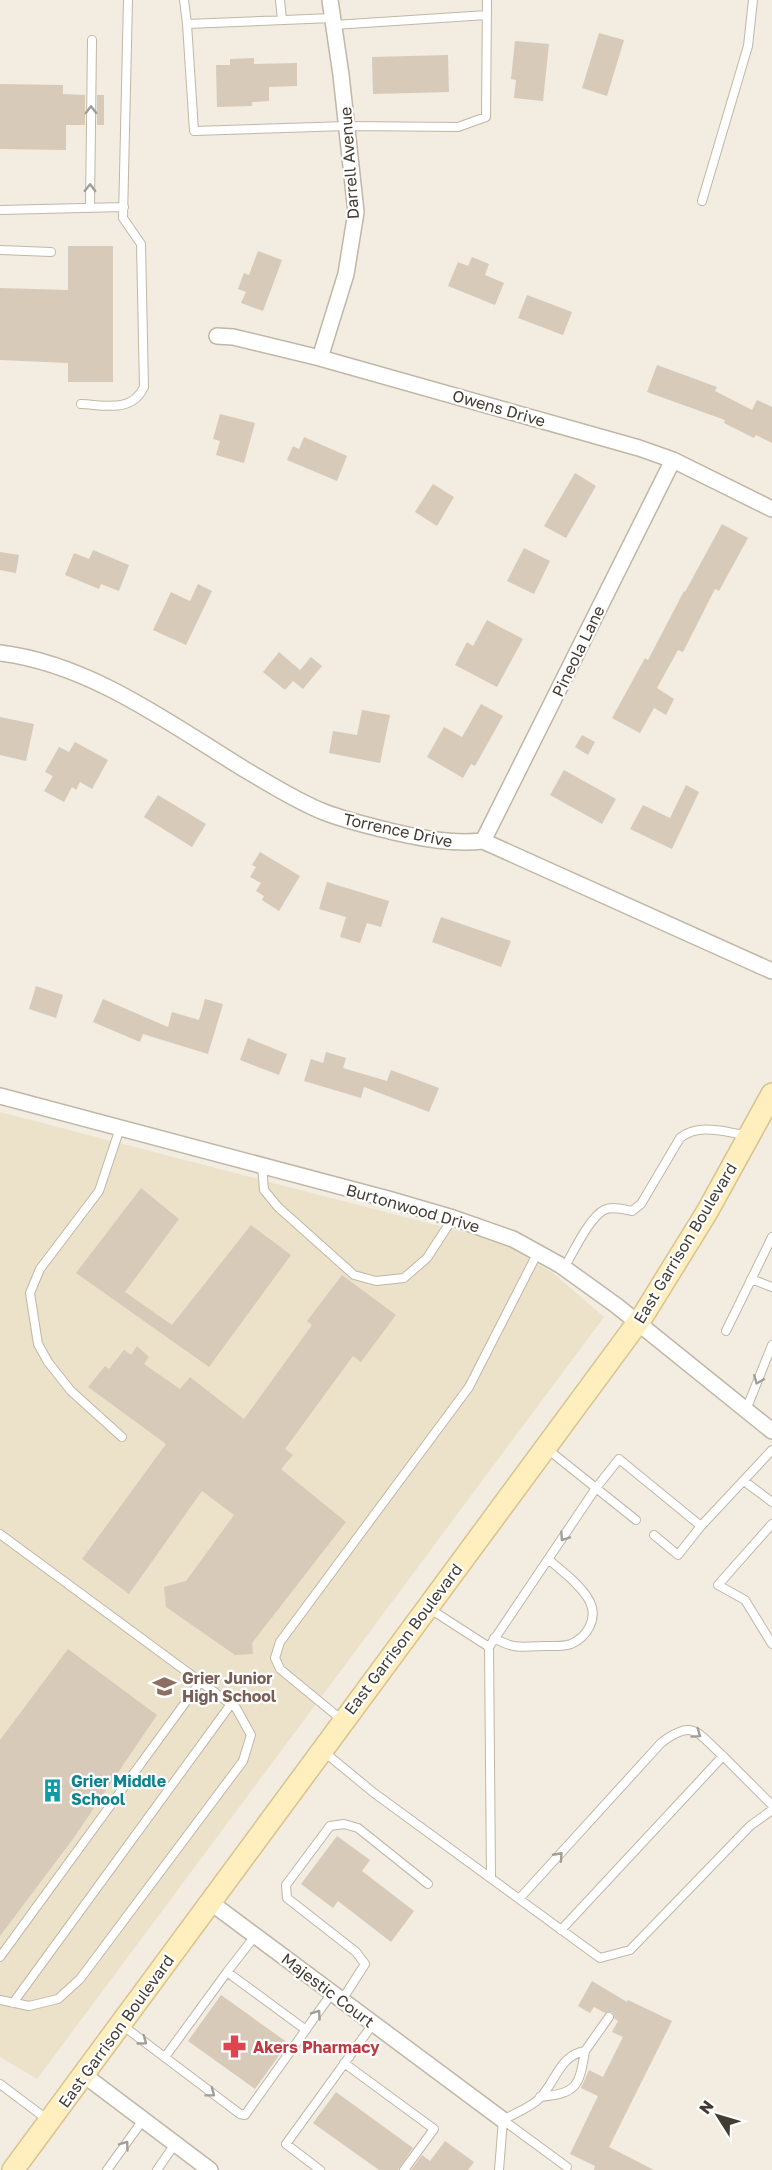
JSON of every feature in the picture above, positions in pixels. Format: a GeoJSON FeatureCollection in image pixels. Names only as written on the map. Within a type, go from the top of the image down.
{"type":"FeatureCollection","features":[{"type":"Feature","properties":{"kind":"main road","name":"East Garrison Boulevard"},"geometry":{"type":"LineString","coordinates":[[13,2170],[637,1324],[708,1212],[772,1094]]}},
{"type":"Feature","properties":{"kind":"street","name":"Darrell Avenue"},"geometry":{"type":"LineString","coordinates":[[320,358],[346,274],[356,212],[330,0]]}},
{"type":"Feature","properties":{"kind":"street","name":"Owens Drive"},"geometry":{"type":"LineString","coordinates":[[217,336],[320,358],[628,445],[673,460],[772,509]]}},
{"type":"Feature","properties":{"kind":"street","name":"Pineola Lane"},"geometry":{"type":"LineString","coordinates":[[483,841],[673,460]]}},
{"type":"Feature","properties":{"kind":"street","name":"Torrence Drive"},"geometry":{"type":"LineString","coordinates":[[0,653],[64,669],[122,695],[265,781],[323,812],[354,823],[415,837],[463,843],[483,841],[772,971]]}},
{"type":"Feature","properties":{"kind":"street","name":"Burtonwood Drive"},"geometry":{"type":"LineString","coordinates":[[0,1096],[453,1218],[513,1239],[564,1268],[617,1306],[772,1431]]}},
{"type":"Feature","properties":{"kind":"street","name":"Majestic Court"},"geometry":{"type":"LineString","coordinates":[[210,1902],[503,2120]]}},
{"type":"Feature","properties":{"kind":"street"},"geometry":{"type":"LineString","coordinates":[[84,2075],[210,2170]]}},
{"type":"Feature","properties":{"kind":"lane"},"geometry":{"type":"LineString","coordinates":[[81,404],[124,405],[134,401],[144,387],[141,244],[123,218],[128,0]]}},
{"type":"Feature","properties":{"kind":"lane"},"geometry":{"type":"LineString","coordinates":[[184,0],[194,131],[347,126],[458,127],[486,117],[487,0]]}},
{"type":"Feature","properties":{"kind":"lane"},"geometry":{"type":"LineString","coordinates":[[280,0],[282,20]]}},
{"type":"Feature","properties":{"kind":"lane"},"geometry":{"type":"LineString","coordinates":[[702,201],[748,46],[753,0]]}},
{"type":"Feature","properties":{"kind":"lane"},"geometry":{"type":"LineString","coordinates":[[187,24],[487,15]]}},
{"type":"Feature","properties":{"kind":"lane"},"geometry":{"type":"LineString","coordinates":[[90,208],[92,40]]}},
{"type":"Feature","properties":{"kind":"lane"},"geometry":{"type":"LineString","coordinates":[[0,210],[124,207]]}},
{"type":"Feature","properties":{"kind":"lane"},"geometry":{"type":"LineString","coordinates":[[0,250],[51,252]]}},
{"type":"Feature","properties":{"kind":"lane"},"geometry":{"type":"LineString","coordinates":[[120,1128],[99,1191],[40,1269],[30,1293],[38,1344],[48,1362],[71,1391],[122,1437]]}},
{"type":"Feature","properties":{"kind":"lane"},"geometry":{"type":"LineString","coordinates":[[564,1268],[596,1217],[604,1210],[612,1208],[632,1210],[641,1204],[680,1138],[689,1131],[698,1129],[749,1136]]}},
{"type":"Feature","properties":{"kind":"lane"},"geometry":{"type":"LineString","coordinates":[[262,1166],[264,1190],[271,1199],[354,1275],[376,1281],[404,1278],[427,1258],[453,1218]]}},
{"type":"Feature","properties":{"kind":"lane"},"geometry":{"type":"LineString","coordinates":[[726,1331],[772,1237]]}},
{"type":"Feature","properties":{"kind":"lane"},"geometry":{"type":"LineString","coordinates":[[343,1720],[280,1670],[275,1658],[280,1642],[469,1387],[538,1252]]}},
{"type":"Feature","properties":{"kind":"lane"},"geometry":{"type":"LineString","coordinates":[[751,1278],[772,1287]]}},
{"type":"Feature","properties":{"kind":"lane"},"geometry":{"type":"LineString","coordinates":[[746,1410],[771,1349]]}},
{"type":"Feature","properties":{"kind":"lane"},"geometry":{"type":"LineString","coordinates":[[545,1448],[636,1520]]}},
{"type":"Feature","properties":{"kind":"lane"},"geometry":{"type":"LineString","coordinates":[[654,1535],[678,1555],[700,1526],[772,1450]]}},
{"type":"Feature","properties":{"kind":"lane"},"geometry":{"type":"LineString","coordinates":[[491,1878],[489,1647],[494,1638],[596,1488],[619,1459],[700,1526]]}},
{"type":"Feature","properties":{"kind":"lane"},"geometry":{"type":"LineString","coordinates":[[744,1480],[772,1502]]}},
{"type":"Feature","properties":{"kind":"lane"},"geometry":{"type":"LineString","coordinates":[[772,1524],[718,1585],[745,1600],[772,1644]]}},
{"type":"Feature","properties":{"kind":"lane"},"geometry":{"type":"LineString","coordinates":[[0,1534],[236,1708],[251,1735],[243,1761],[80,1979],[58,1999],[28,2006],[0,2000]]}},
{"type":"Feature","properties":{"kind":"lane"},"geometry":{"type":"LineString","coordinates":[[494,1638],[515,1648],[567,1645],[581,1638],[588,1630],[593,1610],[590,1601],[548,1560]]}},
{"type":"Feature","properties":{"kind":"lane"},"geometry":{"type":"LineString","coordinates":[[428,1607],[489,1647]]}},
{"type":"Feature","properties":{"kind":"lane"},"geometry":{"type":"LineString","coordinates":[[0,1957],[201,1682]]}},
{"type":"Feature","properties":{"kind":"lane"},"geometry":{"type":"LineString","coordinates":[[13,2003],[231,1704]]}},
{"type":"Feature","properties":{"kind":"lane"},"geometry":{"type":"LineString","coordinates":[[519,1899],[661,1743],[674,1733],[686,1728],[693,1729],[772,1805]]}},
{"type":"Feature","properties":{"kind":"lane"},"geometry":{"type":"LineString","coordinates":[[322,1750],[374,1793],[600,1958],[630,1950],[750,1826],[772,1810]]}},
{"type":"Feature","properties":{"kind":"lane"},"geometry":{"type":"LineString","coordinates":[[561,1930],[723,1756]]}},
{"type":"Feature","properties":{"kind":"lane"},"geometry":{"type":"LineString","coordinates":[[121,2024],[240,2114],[246,2115],[306,2030],[365,1964],[356,1952],[286,1898],[286,1884],[330,1826],[344,1824],[358,1828],[428,1884]]}},
{"type":"Feature","properties":{"kind":"lane"},"geometry":{"type":"LineString","coordinates":[[165,2057],[255,1935]]}},
{"type":"Feature","properties":{"kind":"lane"},"geometry":{"type":"LineString","coordinates":[[227,1972],[306,2030]]}},
{"type":"Feature","properties":{"kind":"lane"},"geometry":{"type":"LineString","coordinates":[[503,2120],[540,2097],[569,2092],[576,2085],[582,2071],[585,2051],[609,2017]]}},
{"type":"Feature","properties":{"kind":"lane"},"geometry":{"type":"LineString","coordinates":[[320,2170],[286,2144],[373,2024]]}},
{"type":"Feature","properties":{"kind":"lane"},"geometry":{"type":"LineString","coordinates":[[540,2097],[567,2058],[585,2051]]}},
{"type":"Feature","properties":{"kind":"lane"},"geometry":{"type":"LineString","coordinates":[[344,2063],[434,2129],[404,2170]]}},
{"type":"Feature","properties":{"kind":"lane"},"geometry":{"type":"LineString","coordinates":[[0,2084],[49,2121]]}},
{"type":"Feature","properties":{"kind":"lane"},"geometry":{"type":"LineString","coordinates":[[107,2170],[143,2120]]}},
{"type":"Feature","properties":{"kind":"lane"},"geometry":{"type":"LineString","coordinates":[[503,2120],[567,2167]]}},
{"type":"Feature","properties":{"kind":"lane"},"geometry":{"type":"LineString","coordinates":[[499,2170],[503,2120]]}},
{"type":"Feature","properties":{"kind":"lane"},"geometry":{"type":"LineString","coordinates":[[157,2170],[175,2144]]}},
{"type":"Feature","properties":{"kind":"shaded area","name":"Grier Junior High School"},"geometry":{"type":"Polygon","coordinates":[[[0,1112],[501,1242],[553,1273],[604,1317],[37,2079],[0,2057],[0,1112]]]}},
{"type":"Feature","properties":{"kind":"building"},"geometry":{"type":"Polygon","coordinates":[[[599,33],[624,40],[607,96],[582,88],[599,33]]]}},
{"type":"Feature","properties":{"kind":"building"},"geometry":{"type":"Polygon","coordinates":[[[515,41],[549,44],[543,101],[514,98],[516,80],[511,79],[515,41]]]}},
{"type":"Feature","properties":{"kind":"building"},"geometry":{"type":"Polygon","coordinates":[[[448,55],[449,92],[373,94],[372,57],[448,55]]]}},
{"type":"Feature","properties":{"kind":"building"},"geometry":{"type":"Polygon","coordinates":[[[254,58],[254,64],[297,63],[297,86],[269,87],[269,101],[252,102],[252,106],[217,107],[216,65],[230,65],[230,59],[254,58]]]}},
{"type":"Feature","properties":{"kind":"building"},"geometry":{"type":"Polygon","coordinates":[[[0,84],[63,85],[63,94],[85,95],[85,125],[66,125],[66,150],[0,149],[0,84]]]}},
{"type":"Feature","properties":{"kind":"building"},"geometry":{"type":"Polygon","coordinates":[[[97,95],[104,95],[104,125],[97,125],[97,95]]]}},
{"type":"Feature","properties":{"kind":"building"},"geometry":{"type":"Polygon","coordinates":[[[68,246],[113,246],[113,382],[68,382],[68,363],[0,360],[0,288],[68,290],[68,246]]]}},
{"type":"Feature","properties":{"kind":"building"},"geometry":{"type":"Polygon","coordinates":[[[258,251],[282,260],[263,311],[241,303],[246,292],[238,289],[244,273],[249,275],[258,251]]]}},
{"type":"Feature","properties":{"kind":"building"},"geometry":{"type":"Polygon","coordinates":[[[472,257],[489,264],[485,275],[504,283],[495,305],[448,286],[458,262],[468,266],[472,257]]]}},
{"type":"Feature","properties":{"kind":"building"},"geometry":{"type":"Polygon","coordinates":[[[527,295],[572,312],[563,335],[518,318],[527,295]]]}},
{"type":"Feature","properties":{"kind":"building"},"geometry":{"type":"Polygon","coordinates":[[[657,365],[717,387],[715,391],[752,410],[757,400],[772,407],[772,443],[756,435],[754,438],[724,423],[725,420],[647,392],[657,365]]]}},
{"type":"Feature","properties":{"kind":"building"},"geometry":{"type":"Polygon","coordinates":[[[220,414],[255,423],[244,463],[216,455],[220,441],[213,439],[220,414]]]}},
{"type":"Feature","properties":{"kind":"building"},"geometry":{"type":"Polygon","coordinates":[[[304,437],[347,456],[337,481],[287,460],[293,446],[299,449],[304,437]]]}},
{"type":"Feature","properties":{"kind":"building"},"geometry":{"type":"Polygon","coordinates":[[[575,473],[596,486],[566,538],[544,526],[575,473]]]}},
{"type":"Feature","properties":{"kind":"building"},"geometry":{"type":"Polygon","coordinates":[[[433,484],[454,497],[437,526],[415,512],[433,484]]]}},
{"type":"Feature","properties":{"kind":"building"},"geometry":{"type":"Polygon","coordinates":[[[722,524],[748,538],[719,591],[715,589],[683,652],[678,650],[657,688],[674,699],[666,715],[654,708],[640,733],[612,718],[645,658],[648,660],[722,524]]]}},
{"type":"Feature","properties":{"kind":"building"},"geometry":{"type":"Polygon","coordinates":[[[524,548],[550,561],[534,594],[507,581],[524,548]]]}},
{"type":"Feature","properties":{"kind":"building"},"geometry":{"type":"Polygon","coordinates":[[[93,550],[129,565],[119,591],[101,584],[99,589],[65,575],[74,553],[89,559],[93,550]]]}},
{"type":"Feature","properties":{"kind":"building"},"geometry":{"type":"Polygon","coordinates":[[[0,552],[19,555],[16,573],[0,570],[0,552]]]}},
{"type":"Feature","properties":{"kind":"building"},"geometry":{"type":"Polygon","coordinates":[[[198,584],[212,591],[186,645],[153,630],[171,592],[190,601],[198,584]]]}},
{"type":"Feature","properties":{"kind":"building"},"geometry":{"type":"Polygon","coordinates":[[[487,620],[523,639],[497,687],[455,665],[467,642],[473,646],[487,620]]]}},
{"type":"Feature","properties":{"kind":"building"},"geometry":{"type":"Polygon","coordinates":[[[279,652],[300,670],[311,657],[322,666],[303,689],[293,681],[285,690],[263,672],[279,652]]]}},
{"type":"Feature","properties":{"kind":"building"},"geometry":{"type":"Polygon","coordinates":[[[481,704],[503,716],[475,766],[471,764],[463,778],[427,757],[444,727],[462,737],[481,704]]]}},
{"type":"Feature","properties":{"kind":"building"},"geometry":{"type":"Polygon","coordinates":[[[362,710],[390,715],[380,763],[329,753],[333,731],[357,735],[362,710]]]}},
{"type":"Feature","properties":{"kind":"building"},"geometry":{"type":"Polygon","coordinates":[[[0,717],[34,724],[26,761],[0,755],[0,717]]]}},
{"type":"Feature","properties":{"kind":"building"},"geometry":{"type":"Polygon","coordinates":[[[582,735],[595,742],[588,755],[575,747],[582,735]]]}},
{"type":"Feature","properties":{"kind":"building"},"geometry":{"type":"Polygon","coordinates":[[[75,742],[108,760],[92,789],[80,782],[76,790],[72,787],[64,802],[44,791],[53,776],[45,772],[59,747],[69,752],[75,742]]]}},
{"type":"Feature","properties":{"kind":"building"},"geometry":{"type":"Polygon","coordinates":[[[564,770],[616,799],[602,824],[550,795],[564,770]]]}},
{"type":"Feature","properties":{"kind":"building"},"geometry":{"type":"Polygon","coordinates":[[[686,785],[699,792],[672,849],[630,829],[643,805],[670,818],[686,785]]]}},
{"type":"Feature","properties":{"kind":"building"},"geometry":{"type":"Polygon","coordinates":[[[158,795],[206,824],[192,847],[144,817],[158,795]]]}},
{"type":"Feature","properties":{"kind":"building"},"geometry":{"type":"Polygon","coordinates":[[[260,852],[300,876],[279,911],[262,900],[264,896],[256,891],[261,883],[250,877],[256,867],[252,865],[260,852]]]}},
{"type":"Feature","properties":{"kind":"building"},"geometry":{"type":"Polygon","coordinates":[[[327,882],[389,901],[381,927],[367,923],[360,943],[340,937],[346,917],[319,909],[327,882]]]}},
{"type":"Feature","properties":{"kind":"building"},"geometry":{"type":"Polygon","coordinates":[[[441,917],[511,941],[501,967],[432,942],[441,917]]]}},
{"type":"Feature","properties":{"kind":"building"},"geometry":{"type":"Polygon","coordinates":[[[36,986],[63,995],[56,1018],[29,1009],[36,986]]]}},
{"type":"Feature","properties":{"kind":"building"},"geometry":{"type":"Polygon","coordinates":[[[103,999],[168,1027],[172,1012],[199,1020],[205,999],[223,1004],[208,1054],[143,1034],[140,1042],[93,1022],[103,999]]]}},
{"type":"Feature","properties":{"kind":"building"},"geometry":{"type":"Polygon","coordinates":[[[248,1038],[287,1054],[279,1075],[240,1060],[248,1038]]]}},
{"type":"Feature","properties":{"kind":"building"},"geometry":{"type":"Polygon","coordinates":[[[326,1052],[346,1058],[343,1068],[387,1081],[391,1070],[439,1088],[429,1112],[364,1087],[361,1098],[304,1081],[311,1059],[323,1063],[326,1052]]]}},
{"type":"Feature","properties":{"kind":"building"},"geometry":{"type":"Polygon","coordinates":[[[141,1188],[179,1219],[125,1292],[172,1325],[251,1225],[291,1255],[209,1367],[76,1273],[141,1188]]]}},
{"type":"Feature","properties":{"kind":"building"},"geometry":{"type":"Polygon","coordinates":[[[342,1275],[396,1315],[361,1362],[353,1356],[285,1449],[293,1455],[281,1469],[346,1522],[252,1643],[253,1654],[235,1655],[166,1607],[164,1587],[186,1581],[234,1515],[202,1491],[129,1594],[82,1559],[166,1444],[88,1387],[105,1366],[109,1369],[124,1350],[131,1355],[137,1346],[149,1357],[144,1364],[180,1389],[190,1377],[244,1419],[312,1325],[307,1321],[342,1275]]]}},
{"type":"Feature","properties":{"kind":"building","name":"Grier Middle School"},"geometry":{"type":"Polygon","coordinates":[[[68,1649],[157,1715],[73,1839],[0,1936],[0,1740],[68,1649]]]}},
{"type":"Feature","properties":{"kind":"building"},"geometry":{"type":"Polygon","coordinates":[[[337,1836],[370,1860],[362,1871],[414,1911],[391,1942],[338,1901],[333,1908],[301,1884],[337,1836]]]}},
{"type":"Feature","properties":{"kind":"building"},"geometry":{"type":"Polygon","coordinates":[[[592,1981],[627,2002],[628,2000],[672,2021],[609,2147],[654,2170],[594,2170],[595,2166],[570,2154],[598,2096],[581,2088],[589,2070],[603,2077],[623,2037],[612,2032],[618,2021],[612,2012],[605,2013],[594,2007],[590,2013],[578,2006],[592,1981]]]}},
{"type":"Feature","properties":{"kind":"building"},"geometry":{"type":"Polygon","coordinates":[[[221,1995],[288,2043],[255,2089],[188,2041],[221,1995]]]}},
{"type":"Feature","properties":{"kind":"building"},"geometry":{"type":"Polygon","coordinates":[[[336,2092],[413,2148],[398,2170],[379,2170],[313,2123],[336,2092]]]}},
{"type":"Feature","properties":{"kind":"building"},"geometry":{"type":"Polygon","coordinates":[[[445,2141],[474,2162],[468,2170],[411,2170],[422,2155],[430,2161],[445,2141]]]}},
{"type":"Feature","properties":{"kind":"place","name":"Grier Junior High School"},"geometry":{"type":"Point","coordinates":[164,1687]}},
{"type":"Feature","properties":{"kind":"place","name":"Grier Middle School"},"geometry":{"type":"Point","coordinates":[53,1790]}},
{"type":"Feature","properties":{"kind":"place","name":"Akers Pharmacy"},"geometry":{"type":"Point","coordinates":[235,2047]}}]}
